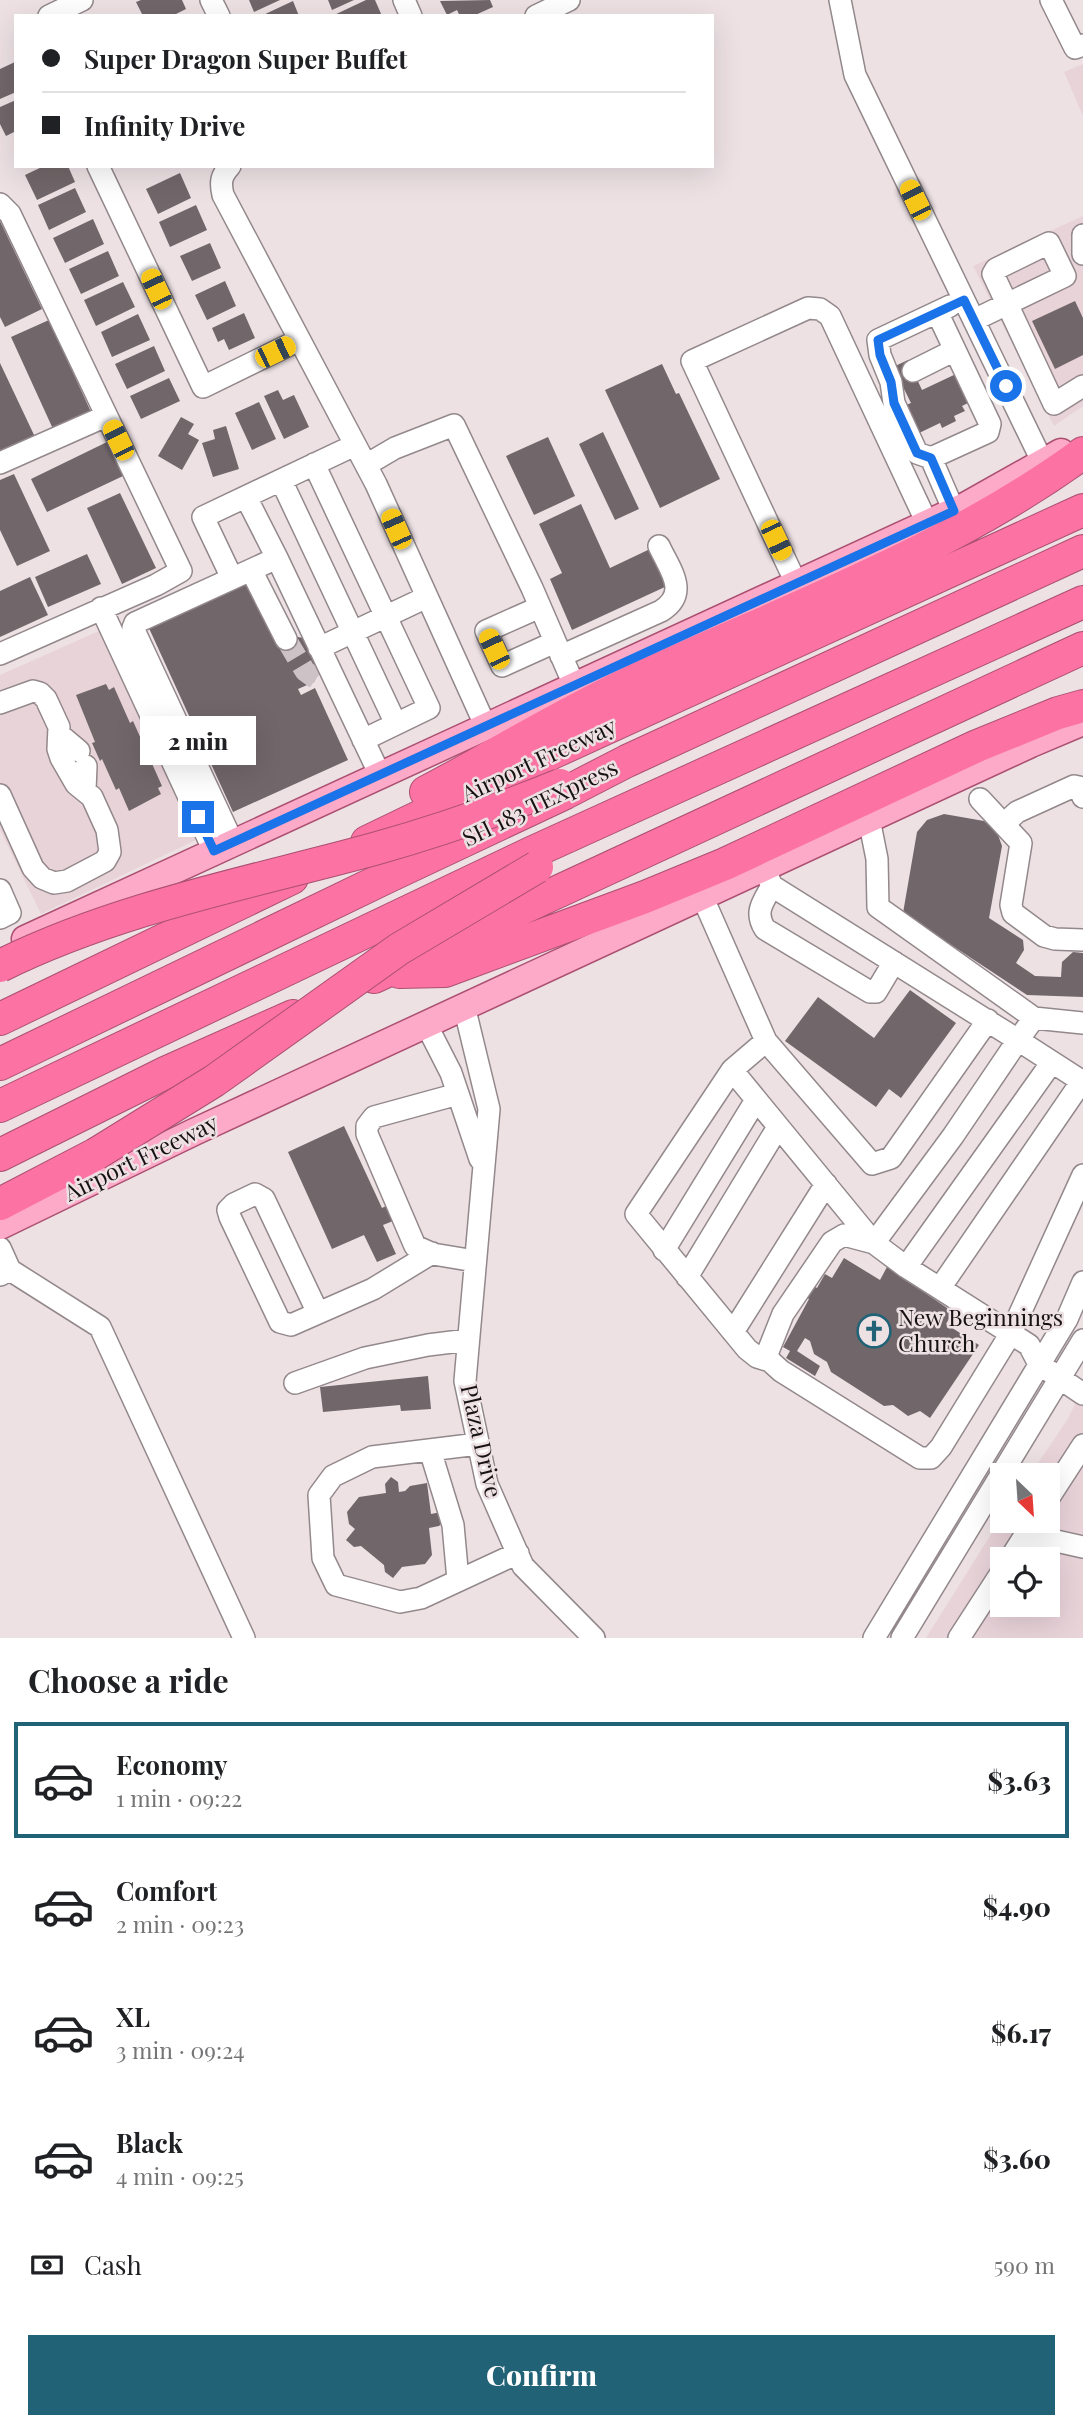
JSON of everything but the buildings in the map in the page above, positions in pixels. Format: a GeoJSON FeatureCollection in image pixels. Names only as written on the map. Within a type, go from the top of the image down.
{"type":"FeatureCollection","features":[{"type":"Feature","properties":{"kind":"highway"},"geometry":{"type":"LineString","coordinates":[[316,866],[380,816],[549,723],[629,683],[914,553],[1060,470],[1083,453]]}},
{"type":"Feature","properties":{"kind":"highway","name":"Airport Freeway"},"geometry":{"type":"LineString","coordinates":[[0,1018],[554,752],[1083,510]]}},
{"type":"Feature","properties":{"kind":"highway","name":"SH 183 TEXpress"},"geometry":{"type":"LineString","coordinates":[[0,1064],[562,789],[1083,551]]}},
{"type":"Feature","properties":{"kind":"highway","name":"SH 183 TEXpress"},"geometry":{"type":"LineString","coordinates":[[0,1106],[389,919],[534,860],[582,831],[1083,601]]}},
{"type":"Feature","properties":{"kind":"highway"},"geometry":{"type":"LineString","coordinates":[[0,1155],[167,1072],[299,1014],[384,972],[1083,648]]}},
{"type":"Feature","properties":{"kind":"highway"},"geometry":{"type":"LineString","coordinates":[[1045,664],[1083,658]]}},
{"type":"Feature","properties":{"kind":"highway"},"geometry":{"type":"LineString","coordinates":[[384,972],[445,971],[645,897],[724,864],[977,746],[1058,713],[1083,706]]}},
{"type":"Feature","properties":{"kind":"highway"},"geometry":{"type":"LineString","coordinates":[[0,967],[116,920],[438,830],[562,789]]}},
{"type":"Feature","properties":{"kind":"highway"},"geometry":{"type":"LineString","coordinates":[[0,1204],[96,1154],[214,1081],[399,949],[534,860]]}},
{"type":"Feature","properties":{"kind":"main road"},"geometry":{"type":"LineString","coordinates":[[0,950],[954,511],[1083,438]]}},
{"type":"Feature","properties":{"kind":"main road","name":"Airport Freeway"},"geometry":{"type":"LineString","coordinates":[[0,1226],[194,1132],[702,896],[768,877],[869,819],[1083,722]]}},
{"type":"Feature","properties":{"kind":"street"},"geometry":{"type":"LineString","coordinates":[[53,14],[82,0]]}},
{"type":"Feature","properties":{"kind":"street"},"geometry":{"type":"LineString","coordinates":[[540,14],[569,0]]}},
{"type":"Feature","properties":{"kind":"street"},"geometry":{"type":"LineString","coordinates":[[840,0],[855,75],[1043,463]]}},
{"type":"Feature","properties":{"kind":"street"},"geometry":{"type":"LineString","coordinates":[[1051,0],[1075,48],[1083,45]]}},
{"type":"Feature","properties":{"kind":"street"},"geometry":{"type":"LineString","coordinates":[[99,168],[203,387],[299,340]]}},
{"type":"Feature","properties":{"kind":"street"},"geometry":{"type":"LineString","coordinates":[[226,170],[221,185],[223,195],[366,465],[486,727]]}},
{"type":"Feature","properties":{"kind":"street"},"geometry":{"type":"LineString","coordinates":[[0,204],[10,214],[181,571],[156,585],[0,653]]}},
{"type":"Feature","properties":{"kind":"street"},"geometry":{"type":"LineString","coordinates":[[1083,235],[1083,254]]}},
{"type":"Feature","properties":{"kind":"street"},"geometry":{"type":"LineString","coordinates":[[901,377],[880,355],[878,340],[964,300]]}},
{"type":"Feature","properties":{"kind":"street"},"geometry":{"type":"LineString","coordinates":[[974,320],[1007,304],[1054,404],[1083,386]]}},
{"type":"Feature","properties":{"kind":"street"},"geometry":{"type":"LineString","coordinates":[[796,583],[692,361],[808,308],[820,309],[830,316],[927,523]]}},
{"type":"Feature","properties":{"kind":"street"},"geometry":{"type":"LineString","coordinates":[[937,312],[955,350],[990,424],[988,432],[931,458],[917,453],[894,403],[901,377],[955,350]]}},
{"type":"Feature","properties":{"kind":"street"},"geometry":{"type":"LineString","coordinates":[[0,463],[106,416]]}},
{"type":"Feature","properties":{"kind":"street"},"geometry":{"type":"LineString","coordinates":[[366,465],[395,449],[454,425],[574,685]]}},
{"type":"Feature","properties":{"kind":"street"},"geometry":{"type":"LineString","coordinates":[[286,639],[203,517],[355,445]]}},
{"type":"Feature","properties":{"kind":"street"},"geometry":{"type":"LineString","coordinates":[[931,458],[954,511]]}},
{"type":"Feature","properties":{"kind":"street"},"geometry":{"type":"LineString","coordinates":[[314,464],[429,708],[363,740]]}},
{"type":"Feature","properties":{"kind":"street"},"geometry":{"type":"LineString","coordinates":[[281,480],[396,724]]}},
{"type":"Feature","properties":{"kind":"street"},"geometry":{"type":"LineString","coordinates":[[246,496],[319,648],[324,676],[363,740],[380,775]]}},
{"type":"Feature","properties":{"kind":"street"},"geometry":{"type":"LineString","coordinates":[[540,607],[486,631],[502,666],[558,649],[661,611],[674,601],[677,593],[659,546]]}},
{"type":"Feature","properties":{"kind":"street"},"geometry":{"type":"LineString","coordinates":[[224,847],[133,628],[135,623],[277,558]]}},
{"type":"Feature","properties":{"kind":"street"},"geometry":{"type":"LineString","coordinates":[[319,648],[427,597]]}},
{"type":"Feature","properties":{"kind":"street"},"geometry":{"type":"LineString","coordinates":[[101,608],[224,847]]}},
{"type":"Feature","properties":{"kind":"street"},"geometry":{"type":"LineString","coordinates":[[0,703],[33,691],[46,699],[59,727],[58,749],[61,758],[76,784],[92,797],[110,842],[110,852],[105,861],[67,881],[54,883],[42,878],[33,868],[0,795]]}},
{"type":"Feature","properties":{"kind":"street"},"geometry":{"type":"LineString","coordinates":[[60,735],[82,758],[85,790]]}},
{"type":"Feature","properties":{"kind":"street"},"geometry":{"type":"LineString","coordinates":[[1005,823],[1017,812],[1074,786],[1079,787],[1083,797]]}},
{"type":"Feature","properties":{"kind":"street"},"geometry":{"type":"LineString","coordinates":[[980,799],[1005,823],[1022,848],[1012,905],[1016,917],[1050,938],[1083,940]]}},
{"type":"Feature","properties":{"kind":"street"},"geometry":{"type":"LineString","coordinates":[[869,819],[877,859],[878,907],[1034,1018],[1083,1023]]}},
{"type":"Feature","properties":{"kind":"street"},"geometry":{"type":"LineString","coordinates":[[94,868],[108,900]]}},
{"type":"Feature","properties":{"kind":"street"},"geometry":{"type":"LineString","coordinates":[[894,962],[876,992],[870,992],[765,929],[758,913],[768,877],[894,962],[1082,1082],[940,1288]]}},
{"type":"Feature","properties":{"kind":"street"},"geometry":{"type":"LineString","coordinates":[[0,890],[10,913],[0,918]]}},
{"type":"Feature","properties":{"kind":"street"},"geometry":{"type":"LineString","coordinates":[[702,896],[766,1041],[872,1164],[891,1158],[988,1020]]}},
{"type":"Feature","properties":{"kind":"street","name":"Plaza Drive"},"geometry":{"type":"LineString","coordinates":[[464,1006],[489,1109],[465,1381],[487,1484],[523,1566],[588,1636]]}},
{"type":"Feature","properties":{"kind":"street"},"geometry":{"type":"LineString","coordinates":[[874,1242],[953,1136],[1034,1018]]}},
{"type":"Feature","properties":{"kind":"street","name":"Plaza Drive"},"geometry":{"type":"LineString","coordinates":[[426,1024],[451,1073],[483,1167]]}},
{"type":"Feature","properties":{"kind":"street"},"geometry":{"type":"LineString","coordinates":[[766,1041],[732,1070],[636,1214],[733,1332],[757,1357],[770,1362],[780,1371],[920,1458],[931,1458],[941,1447],[1011,1333],[1083,1175]]}},
{"type":"Feature","properties":{"kind":"street"},"geometry":{"type":"LineString","coordinates":[[906,1267],[1052,1062]]}},
{"type":"Feature","properties":{"kind":"street"},"geometry":{"type":"LineString","coordinates":[[732,1070],[874,1242],[906,1267],[1029,1345],[1039,1364],[1083,1394]]}},
{"type":"Feature","properties":{"kind":"street"},"geometry":{"type":"LineString","coordinates":[[458,1094],[374,1117],[367,1126],[367,1134],[415,1246],[432,1253],[475,1261]]}},
{"type":"Feature","properties":{"kind":"street"},"geometry":{"type":"LineString","coordinates":[[664,1250],[756,1100]]}},
{"type":"Feature","properties":{"kind":"street"},"geometry":{"type":"LineString","coordinates":[[687,1277],[778,1127]]}},
{"type":"Feature","properties":{"kind":"street"},"geometry":{"type":"LineString","coordinates":[[733,1332],[826,1184]]}},
{"type":"Feature","properties":{"kind":"street"},"geometry":{"type":"LineString","coordinates":[[318,1313],[264,1199],[255,1194],[234,1204],[228,1210],[230,1217],[280,1322],[291,1325],[373,1289],[432,1253]]}},
{"type":"Feature","properties":{"kind":"street"},"geometry":{"type":"LineString","coordinates":[[770,1362],[767,1354],[783,1314],[832,1242],[844,1235],[874,1242]]}},
{"type":"Feature","properties":{"kind":"street"},"geometry":{"type":"LineString","coordinates":[[0,1248],[5,1272],[100,1326],[244,1638]]}},
{"type":"Feature","properties":{"kind":"street"},"geometry":{"type":"LineString","coordinates":[[876,1637],[1067,1319],[1083,1282]]}},
{"type":"Feature","properties":{"kind":"street"},"geometry":{"type":"LineString","coordinates":[[295,1383],[365,1358],[468,1340]]}},
{"type":"Feature","properties":{"kind":"street"},"geometry":{"type":"LineString","coordinates":[[902,1638],[1083,1340]]}},
{"type":"Feature","properties":{"kind":"street"},"geometry":{"type":"LineString","coordinates":[[478,1444],[372,1457],[333,1476],[319,1495],[323,1558],[336,1585],[400,1602],[421,1598],[518,1553]]}},
{"type":"Feature","properties":{"kind":"street"},"geometry":{"type":"LineString","coordinates":[[1060,1480],[1083,1445]]}},
{"type":"Feature","properties":{"kind":"street"},"geometry":{"type":"LineString","coordinates":[[430,1450],[453,1525],[458,1580]]}},
{"type":"Feature","properties":{"kind":"street"},"geometry":{"type":"LineString","coordinates":[[1044,1533],[1083,1547]]}},
{"type":"Feature","properties":{"kind":"street"},"geometry":{"type":"LineString","coordinates":[[959,1638],[990,1590]]}},
{"type":"Feature","properties":{"kind":"shaded area"},"geometry":{"type":"Polygon","coordinates":[[[1083,64],[1083,116],[1064,72],[1083,64]]]}},
{"type":"Feature","properties":{"kind":"shaded area"},"geometry":{"type":"Polygon","coordinates":[[[1083,216],[1083,406],[1054,426],[973,266],[1083,216]]]}},
{"type":"Feature","properties":{"kind":"shaded area"},"geometry":{"type":"Polygon","coordinates":[[[99,631],[198,839],[41,914],[0,830],[0,675],[99,631]]]}},
{"type":"Feature","properties":{"kind":"shaded area"},"geometry":{"type":"Polygon","coordinates":[[[1083,1389],[1083,1638],[926,1638],[992,1533],[1060,1533],[1060,1463],[1038,1463],[1067,1420],[1083,1389]]]}},
{"type":"Feature","properties":{"kind":"tunnel"},"geometry":{"type":"LineString","coordinates":[[286,639],[305,671],[316,679]]}},
{"type":"Feature","properties":{"kind":"place","name":"New Beginnings Church"},"geometry":{"type":"Point","coordinates":[874,1331]}},
{"type":"Feature","properties":{"kind":"route"},"geometry":{"type":"LineString","coordinates":[[198,817],[214,851],[954,511],[931,458],[917,453],[894,403],[891,382],[880,355],[878,340],[964,300],[1006,386]]}}]}
